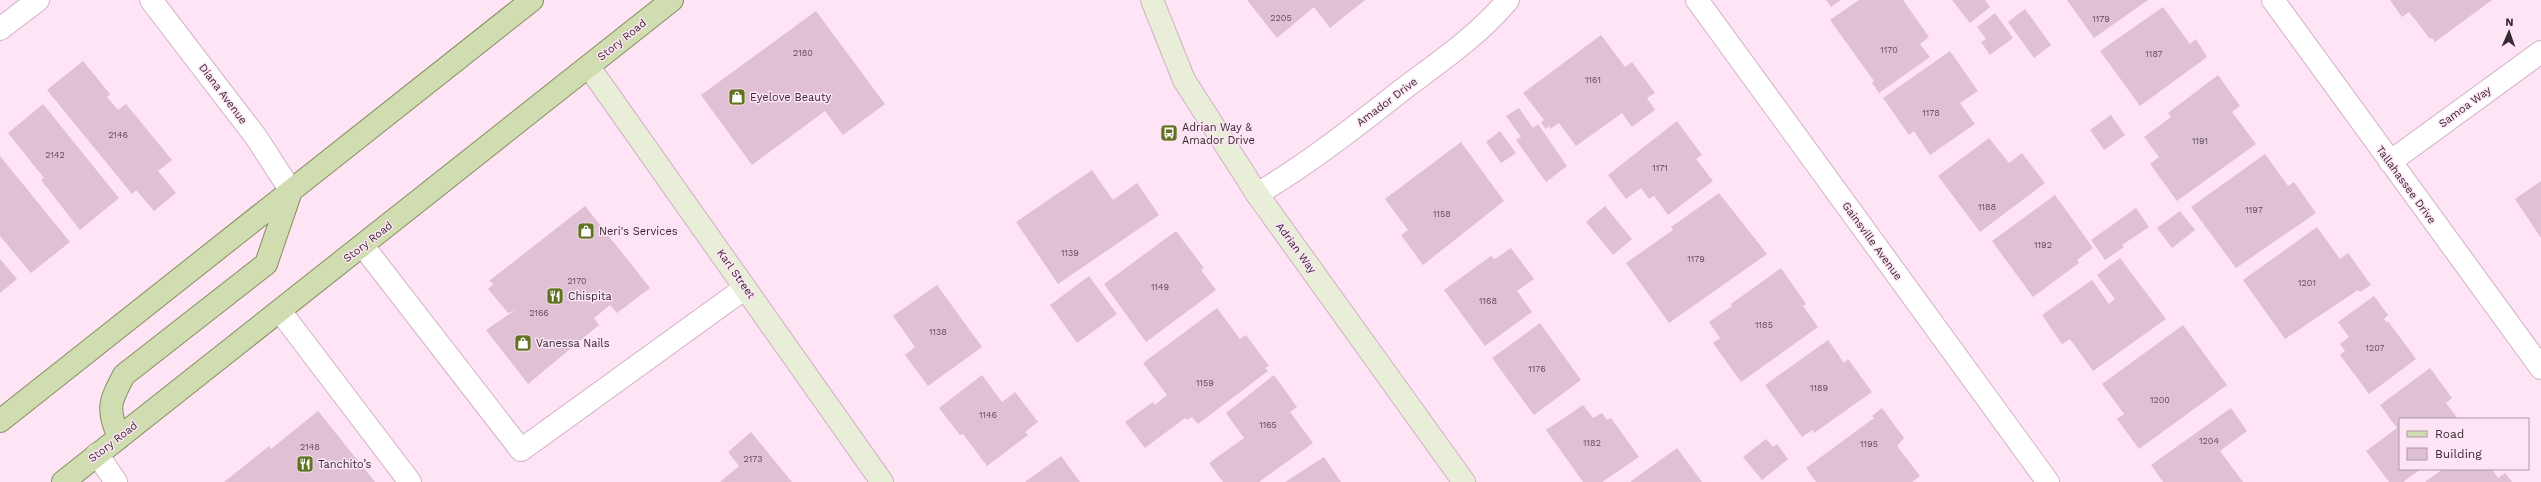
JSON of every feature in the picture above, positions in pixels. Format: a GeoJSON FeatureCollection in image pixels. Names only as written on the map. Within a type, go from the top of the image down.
{"type":"FeatureCollection","features":[{"type":"Feature","properties":{"kind":"main road"},"geometry":{"type":"LineString","coordinates":[[0,421],[532,0]]}},
{"type":"Feature","properties":{"kind":"main road","name":"Story Road"},"geometry":{"type":"LineString","coordinates":[[63,482],[672,0]]}},
{"type":"Feature","properties":{"kind":"main road"},"geometry":{"type":"LineString","coordinates":[[119,438],[110,416],[112,399],[124,375],[266,264],[291,191]]}},
{"type":"Feature","properties":{"kind":"street"},"geometry":{"type":"LineString","coordinates":[[0,29],[38,0]]}},
{"type":"Feature","properties":{"kind":"street","name":"Diana Avenue"},"geometry":{"type":"LineString","coordinates":[[151,0],[256,137],[291,191]]}},
{"type":"Feature","properties":{"kind":"street","name":"Adrian Way"},"geometry":{"type":"LineString","coordinates":[[1152,0],[1184,80],[1257,194],[1464,482]]}},
{"type":"Feature","properties":{"kind":"street","name":"Amador Drive"},"geometry":{"type":"LineString","coordinates":[[1257,194],[1300,169],[1458,48],[1493,18],[1508,0]]}},
{"type":"Feature","properties":{"kind":"street","name":"Gainsville Avenue"},"geometry":{"type":"LineString","coordinates":[[1697,0],[2048,482]]}},
{"type":"Feature","properties":{"kind":"street","name":"Tallahassee Drive"},"geometry":{"type":"LineString","coordinates":[[2273,0],[2541,368]]}},
{"type":"Feature","properties":{"kind":"street","name":"Samoa Way"},"geometry":{"type":"LineString","coordinates":[[2390,162],[2541,52]]}},
{"type":"Feature","properties":{"kind":"street","name":"Karl Street"},"geometry":{"type":"LineString","coordinates":[[589,67],[882,482]]}},
{"type":"Feature","properties":{"kind":"street"},"geometry":{"type":"LineString","coordinates":[[363,246],[521,450],[745,288]]}},
{"type":"Feature","properties":{"kind":"street"},"geometry":{"type":"LineString","coordinates":[[280,311],[410,482]]}},
{"type":"Feature","properties":{"kind":"street"},"geometry":{"type":"LineString","coordinates":[[97,454],[116,482]]}},
{"type":"Feature","properties":{"kind":"building"},"geometry":{"type":"Polygon","coordinates":[[[1247,0],[1365,0],[1330,28],[1314,7],[1277,38],[1247,0]]]}},
{"type":"Feature","properties":{"kind":"building"},"geometry":{"type":"Polygon","coordinates":[[[1826,0],[1841,0],[1831,7],[1826,0]]]}},
{"type":"Feature","properties":{"kind":"building"},"geometry":{"type":"Polygon","coordinates":[[[1859,0],[1903,0],[1929,37],[1920,44],[1930,57],[1879,93],[1872,83],[1874,81],[1830,20],[1859,0]]]}},
{"type":"Feature","properties":{"kind":"building"},"geometry":{"type":"Polygon","coordinates":[[[1952,0],[1985,0],[1990,7],[1970,23],[1952,0]]]}},
{"type":"Feature","properties":{"kind":"building"},"geometry":{"type":"Polygon","coordinates":[[[2067,0],[2148,0],[2094,38],[2067,0]]]}},
{"type":"Feature","properties":{"kind":"building"},"geometry":{"type":"Polygon","coordinates":[[[2390,0],[2492,0],[2435,42],[2432,38],[2430,39],[2409,12],[2402,17],[2390,0]]]}},
{"type":"Feature","properties":{"kind":"building"},"geometry":{"type":"Polygon","coordinates":[[[2163,7],[2190,44],[2196,39],[2207,57],[2140,106],[2100,51],[2163,7]]]}},
{"type":"Feature","properties":{"kind":"building"},"geometry":{"type":"Polygon","coordinates":[[[2025,9],[2051,45],[2034,58],[2008,22],[2025,9]]]}},
{"type":"Feature","properties":{"kind":"building"},"geometry":{"type":"Polygon","coordinates":[[[816,11],[885,104],[843,135],[825,111],[752,165],[701,95],[816,11]]]}},
{"type":"Feature","properties":{"kind":"building"},"geometry":{"type":"Polygon","coordinates":[[[1995,13],[2013,38],[1990,55],[1981,42],[1986,39],[1977,27],[1995,13]]]}},
{"type":"Feature","properties":{"kind":"building"},"geometry":{"type":"Polygon","coordinates":[[[1601,35],[1625,67],[1632,62],[1655,93],[1647,98],[1655,110],[1632,127],[1622,113],[1576,146],[1559,123],[1550,129],[1549,126],[1546,129],[1541,123],[1544,120],[1523,93],[1601,35]]]}},
{"type":"Feature","properties":{"kind":"building"},"geometry":{"type":"Polygon","coordinates":[[[1950,51],[1978,91],[1960,103],[1975,124],[1930,155],[1914,131],[1909,135],[1883,98],[1950,51]]]}},
{"type":"Feature","properties":{"kind":"building"},"geometry":{"type":"Polygon","coordinates":[[[83,61],[110,94],[107,97],[118,110],[126,104],[172,160],[158,171],[176,193],[154,211],[136,190],[132,194],[47,90],[83,61]]]}},
{"type":"Feature","properties":{"kind":"building"},"geometry":{"type":"Polygon","coordinates":[[[2218,75],[2240,106],[2232,112],[2256,144],[2177,201],[2150,164],[2159,157],[2144,137],[2171,117],[2168,113],[2218,75]]]}},
{"type":"Feature","properties":{"kind":"building"},"geometry":{"type":"Polygon","coordinates":[[[43,104],[119,198],[80,230],[41,180],[44,178],[8,133],[43,104]]]}},
{"type":"Feature","properties":{"kind":"building"},"geometry":{"type":"Polygon","coordinates":[[[1519,108],[1533,128],[1538,124],[1567,166],[1546,182],[1516,140],[1521,137],[1506,116],[1519,108]]]}},
{"type":"Feature","properties":{"kind":"building"},"geometry":{"type":"Polygon","coordinates":[[[2111,115],[2125,135],[2104,150],[2090,130],[2111,115]]]}},
{"type":"Feature","properties":{"kind":"building"},"geometry":{"type":"Polygon","coordinates":[[[1677,121],[1702,155],[1696,159],[1713,181],[1668,215],[1654,196],[1649,199],[1641,188],[1626,199],[1608,175],[1677,121]]]}},
{"type":"Feature","properties":{"kind":"building"},"geometry":{"type":"Polygon","coordinates":[[[1500,131],[1516,153],[1501,163],[1486,142],[1500,131]]]}},
{"type":"Feature","properties":{"kind":"building"},"geometry":{"type":"Polygon","coordinates":[[[1989,138],[2009,163],[2022,153],[2045,183],[1980,232],[1938,176],[1989,138]]]}},
{"type":"Feature","properties":{"kind":"building"},"geometry":{"type":"Polygon","coordinates":[[[1461,142],[1504,201],[1423,265],[1401,235],[1408,230],[1385,199],[1461,142]]]}},
{"type":"Feature","properties":{"kind":"building"},"geometry":{"type":"Polygon","coordinates":[[[2265,154],[2288,186],[2294,182],[2316,213],[2236,268],[2191,207],[2265,154]]]}},
{"type":"Feature","properties":{"kind":"building"},"geometry":{"type":"Polygon","coordinates":[[[0,156],[70,242],[31,273],[0,236],[0,156]]]}},
{"type":"Feature","properties":{"kind":"building"},"geometry":{"type":"Polygon","coordinates":[[[1092,170],[1113,200],[1137,183],[1159,215],[1058,284],[1016,222],[1092,170]]]}},
{"type":"Feature","properties":{"kind":"building"},"geometry":{"type":"Polygon","coordinates":[[[2541,181],[2541,238],[2515,199],[2541,181]]]}},
{"type":"Feature","properties":{"kind":"building"},"geometry":{"type":"Polygon","coordinates":[[[1719,193],[1767,254],[1669,323],[1626,263],[1673,230],[1671,227],[1719,193]]]}},
{"type":"Feature","properties":{"kind":"building"},"geometry":{"type":"Polygon","coordinates":[[[2055,195],[2093,248],[2077,260],[2079,263],[2033,297],[1992,241],[2055,195]]]}},
{"type":"Feature","properties":{"kind":"building"},"geometry":{"type":"Polygon","coordinates":[[[585,206],[650,288],[617,313],[610,305],[594,318],[599,325],[528,384],[486,330],[515,310],[508,313],[488,289],[494,284],[489,281],[585,206]]]}},
{"type":"Feature","properties":{"kind":"building"},"geometry":{"type":"Polygon","coordinates":[[[1605,206],[1632,239],[1613,255],[1586,222],[1605,206]]]}},
{"type":"Feature","properties":{"kind":"building"},"geometry":{"type":"Polygon","coordinates":[[[2136,208],[2149,227],[2122,245],[2124,247],[2105,260],[2091,240],[2136,208]]]}},
{"type":"Feature","properties":{"kind":"building"},"geometry":{"type":"Polygon","coordinates":[[[2180,211],[2195,230],[2172,248],[2157,228],[2180,211]]]}},
{"type":"Feature","properties":{"kind":"building"},"geometry":{"type":"Polygon","coordinates":[[[2317,227],[2340,259],[2348,253],[2371,285],[2360,292],[2358,290],[2285,339],[2243,280],[2317,227]]]}},
{"type":"Feature","properties":{"kind":"building"},"geometry":{"type":"Polygon","coordinates":[[[1176,231],[1204,268],[1201,270],[1216,290],[1146,342],[1104,284],[1176,231]]]}},
{"type":"Feature","properties":{"kind":"building"},"geometry":{"type":"Polygon","coordinates":[[[1511,248],[1534,279],[1517,291],[1532,312],[1485,346],[1444,290],[1491,256],[1495,259],[1511,248]]]}},
{"type":"Feature","properties":{"kind":"building"},"geometry":{"type":"Polygon","coordinates":[[[2120,258],[2166,319],[2093,371],[2070,339],[2062,344],[2042,315],[2092,280],[2109,304],[2115,299],[2097,275],[2120,258]]]}},
{"type":"Feature","properties":{"kind":"building"},"geometry":{"type":"Polygon","coordinates":[[[0,259],[17,279],[0,293],[0,259]]]}},
{"type":"Feature","properties":{"kind":"building"},"geometry":{"type":"Polygon","coordinates":[[[1781,268],[1806,304],[1803,306],[1818,327],[1741,382],[1713,343],[1720,338],[1709,322],[1732,306],[1731,304],[1781,268]]]}},
{"type":"Feature","properties":{"kind":"building"},"geometry":{"type":"Polygon","coordinates":[[[1089,276],[1117,314],[1077,343],[1050,305],[1089,276]]]}},
{"type":"Feature","properties":{"kind":"building"},"geometry":{"type":"Polygon","coordinates":[[[937,285],[982,347],[928,386],[905,355],[915,347],[893,316],[937,285]]]}},
{"type":"Feature","properties":{"kind":"building"},"geometry":{"type":"Polygon","coordinates":[[[2374,296],[2388,315],[2384,319],[2387,323],[2388,321],[2416,359],[2369,394],[2340,355],[2345,351],[2340,344],[2349,337],[2338,322],[2374,296]]]}},
{"type":"Feature","properties":{"kind":"building"},"geometry":{"type":"Polygon","coordinates":[[[1217,308],[1240,339],[1246,335],[1269,366],[1265,368],[1268,371],[1198,424],[1192,417],[1187,420],[1185,418],[1145,448],[1125,422],[1153,402],[1155,405],[1167,395],[1143,363],[1217,308]]]}},
{"type":"Feature","properties":{"kind":"building"},"geometry":{"type":"Polygon","coordinates":[[[1540,323],[1581,380],[1534,415],[1492,358],[1540,323]]]}},
{"type":"Feature","properties":{"kind":"building"},"geometry":{"type":"Polygon","coordinates":[[[2183,325],[2227,385],[2139,449],[2117,419],[2124,414],[2102,384],[2183,325]]]}},
{"type":"Feature","properties":{"kind":"building"},"geometry":{"type":"Polygon","coordinates":[[[1828,340],[1844,363],[1848,359],[1872,392],[1814,433],[1812,430],[1802,437],[1765,385],[1828,340]]]}},
{"type":"Feature","properties":{"kind":"building"},"geometry":{"type":"Polygon","coordinates":[[[2430,368],[2452,398],[2446,403],[2457,418],[2399,418],[2399,470],[2420,470],[2403,482],[2389,482],[2366,451],[2397,428],[2380,405],[2430,368]]]}},
{"type":"Feature","properties":{"kind":"building"},"geometry":{"type":"Polygon","coordinates":[[[982,375],[1002,402],[1015,392],[1038,422],[1025,432],[1028,435],[987,466],[963,434],[960,435],[939,408],[982,375]]]}},
{"type":"Feature","properties":{"kind":"building"},"geometry":{"type":"Polygon","coordinates":[[[1274,375],[1297,407],[1290,412],[1313,443],[1259,482],[1223,482],[1209,463],[1244,438],[1226,413],[1274,375]]]}},
{"type":"Feature","properties":{"kind":"building"},"geometry":{"type":"Polygon","coordinates":[[[1583,405],[1593,418],[1602,413],[1607,420],[1611,418],[1639,457],[1602,482],[1583,482],[1546,430],[1583,405]]]}},
{"type":"Feature","properties":{"kind":"building"},"geometry":{"type":"Polygon","coordinates":[[[1882,408],[1904,438],[1897,446],[1920,476],[1912,482],[1816,482],[1806,468],[1874,418],[1872,416],[1882,408]]]}},
{"type":"Feature","properties":{"kind":"building"},"geometry":{"type":"Polygon","coordinates":[[[2231,408],[2247,431],[2220,451],[2243,482],[2163,482],[2151,465],[2231,408]]]}},
{"type":"Feature","properties":{"kind":"building"},"geometry":{"type":"Polygon","coordinates":[[[318,411],[375,482],[224,482],[269,446],[271,449],[318,411]]]}},
{"type":"Feature","properties":{"kind":"building"},"geometry":{"type":"Polygon","coordinates":[[[751,432],[792,482],[720,482],[739,466],[728,452],[751,432]]]}},
{"type":"Feature","properties":{"kind":"building"},"geometry":{"type":"Polygon","coordinates":[[[1766,439],[1773,447],[1777,444],[1788,459],[1762,480],[1743,457],[1766,439]]]}},
{"type":"Feature","properties":{"kind":"building"},"geometry":{"type":"Polygon","coordinates":[[[1677,448],[1702,482],[1630,482],[1677,448]]]}},
{"type":"Feature","properties":{"kind":"building"},"geometry":{"type":"Polygon","coordinates":[[[1061,456],[1080,482],[1025,482],[1061,456]]]}},
{"type":"Feature","properties":{"kind":"building"},"geometry":{"type":"Polygon","coordinates":[[[1324,457],[1341,482],[1285,482],[1324,457]]]}},
{"type":"Feature","properties":{"kind":"building"},"geometry":{"type":"Polygon","coordinates":[[[2442,470],[2493,470],[2498,478],[2505,473],[2512,482],[2425,482],[2442,470]]]}},
{"type":"Feature","properties":{"kind":"place","name":"Eyelove Beauty"},"geometry":{"type":"Point","coordinates":[737,97]}},
{"type":"Feature","properties":{"kind":"place","name":"Adrian Way & Amador Drive"},"geometry":{"type":"Point","coordinates":[1169,133]}},
{"type":"Feature","properties":{"kind":"place","name":"Neri's Services"},"geometry":{"type":"Point","coordinates":[586,231]}},
{"type":"Feature","properties":{"kind":"place","name":"Chispita"},"geometry":{"type":"Point","coordinates":[555,296]}},
{"type":"Feature","properties":{"kind":"place","name":"Vanessa Nails"},"geometry":{"type":"Point","coordinates":[523,343]}},
{"type":"Feature","properties":{"kind":"place","name":"Tanchito’s"},"geometry":{"type":"Point","coordinates":[305,464]}}]}
